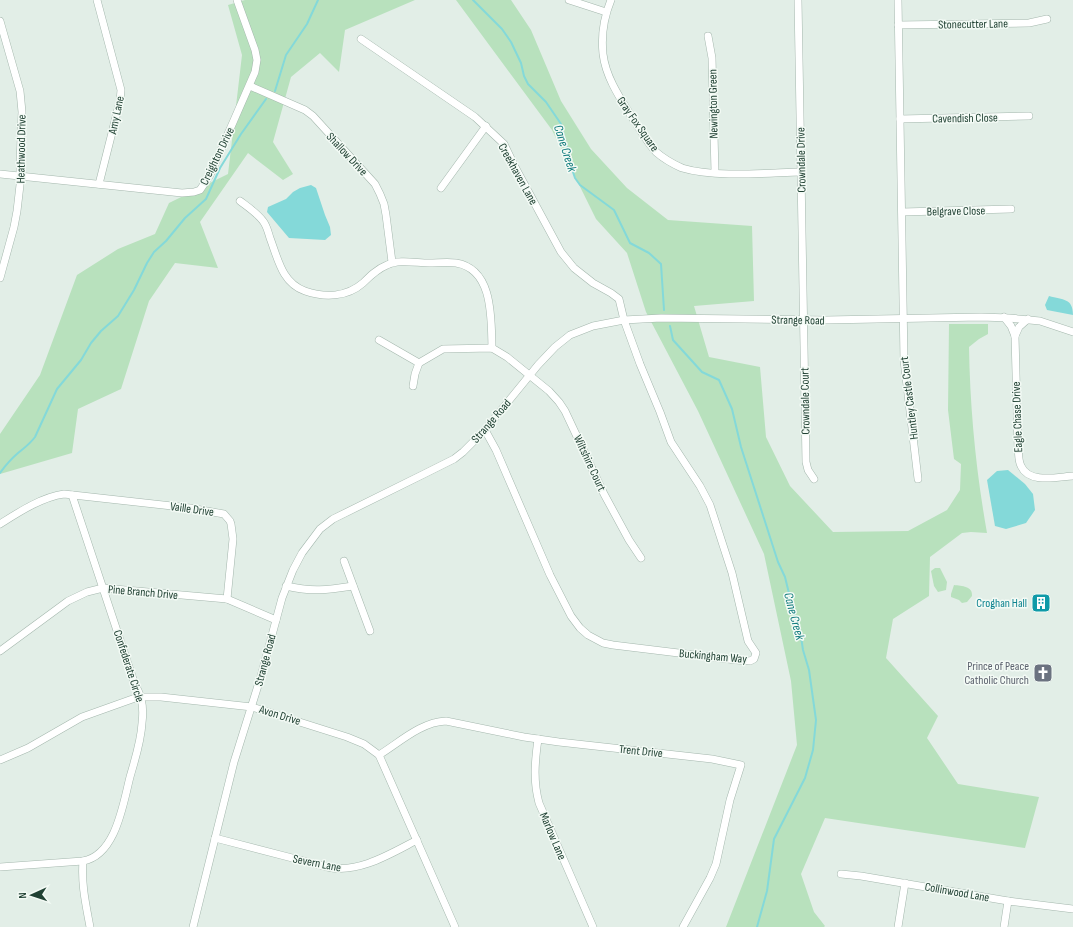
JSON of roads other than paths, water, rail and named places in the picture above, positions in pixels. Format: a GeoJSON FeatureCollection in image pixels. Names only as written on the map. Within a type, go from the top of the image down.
{"type":"FeatureCollection","features":[{"type":"Feature","properties":{"kind":"street","name":"Amy Lane"},"geometry":{"type":"LineString","coordinates":[[97,0],[121,90],[120,101],[99,184]]}},
{"type":"Feature","properties":{"kind":"street","name":"Creighton Drive"},"geometry":{"type":"LineString","coordinates":[[0,174],[182,193],[200,190],[210,176],[250,86],[256,67],[257,56],[237,0]]}},
{"type":"Feature","properties":{"kind":"street"},"geometry":{"type":"LineString","coordinates":[[569,0],[606,12]]}},
{"type":"Feature","properties":{"kind":"street","name":"Gray Fox Square"},"geometry":{"type":"LineString","coordinates":[[611,0],[606,12],[602,42],[607,70],[617,93],[656,152],[671,163],[690,170],[728,174],[801,172]]}},
{"type":"Feature","properties":{"kind":"street","name":"Crowndale Drive"},"geometry":{"type":"LineString","coordinates":[[798,0],[804,320]]}},
{"type":"Feature","properties":{"kind":"street"},"geometry":{"type":"LineString","coordinates":[[898,0],[903,318]]}},
{"type":"Feature","properties":{"kind":"street","name":"Stonecutter Lane"},"geometry":{"type":"LineString","coordinates":[[898,24],[1029,23],[1047,19]]}},
{"type":"Feature","properties":{"kind":"street","name":"Heathwood Drive"},"geometry":{"type":"LineString","coordinates":[[0,20],[20,91],[21,101],[20,185],[14,227],[0,278]]}},
{"type":"Feature","properties":{"kind":"street","name":"Newington Green"},"geometry":{"type":"LineString","coordinates":[[708,36],[712,58],[715,172]]}},
{"type":"Feature","properties":{"kind":"street","name":"Creekhaven Lane"},"geometry":{"type":"LineString","coordinates":[[361,39],[475,117],[504,144],[561,252],[574,268],[593,283],[619,299],[624,320]]}},
{"type":"Feature","properties":{"kind":"street","name":"Shallow Drive"},"geometry":{"type":"LineString","coordinates":[[250,86],[305,110],[313,116],[374,184],[384,204],[392,262]]}},
{"type":"Feature","properties":{"kind":"street","name":"Cavendish Close"},"geometry":{"type":"LineString","coordinates":[[900,119],[1029,116]]}},
{"type":"Feature","properties":{"kind":"street"},"geometry":{"type":"LineString","coordinates":[[441,188],[486,126]]}},
{"type":"Feature","properties":{"kind":"street"},"geometry":{"type":"LineString","coordinates":[[240,201],[263,221],[283,272],[289,281],[304,290],[317,294],[341,294],[354,289],[378,270],[392,262],[457,263],[466,266],[476,274],[489,300],[492,348],[448,348],[438,351],[419,363],[415,374],[414,386]]}},
{"type":"Feature","properties":{"kind":"street","name":"Belgrave Close"},"geometry":{"type":"LineString","coordinates":[[902,212],[1011,210]]}},
{"type":"Feature","properties":{"kind":"street","name":"Strange Road"},"geometry":{"type":"LineString","coordinates":[[193,927],[234,762],[262,676],[286,586],[302,553],[310,541],[326,524],[454,459],[468,448],[555,347],[570,335],[593,326],[624,320],[661,318],[851,320],[957,316],[1028,319],[1054,325],[1073,332]]}},
{"type":"Feature","properties":{"kind":"street","name":"Eagle Chase Drive"},"geometry":{"type":"LineString","coordinates":[[1004,317],[1011,326],[1014,336],[1018,448],[1020,465],[1025,472],[1034,477],[1073,476]]}},
{"type":"Feature","properties":{"kind":"street","name":"Huntley Castle Court"},"geometry":{"type":"LineString","coordinates":[[903,318],[904,360],[918,479]]}},
{"type":"Feature","properties":{"kind":"street"},"geometry":{"type":"LineString","coordinates":[[1014,336],[1019,327],[1028,319]]}},
{"type":"Feature","properties":{"kind":"street","name":"Buckingham Way"},"geometry":{"type":"LineString","coordinates":[[484,430],[496,450],[561,599],[576,623],[588,635],[603,643],[613,645],[736,660],[750,661],[754,658],[756,653],[748,641],[732,573],[710,505],[700,486],[671,442],[624,320]]}},
{"type":"Feature","properties":{"kind":"street","name":"Crowndale Court"},"geometry":{"type":"LineString","coordinates":[[804,320],[806,462],[808,470],[814,479]]}},
{"type":"Feature","properties":{"kind":"street"},"geometry":{"type":"LineString","coordinates":[[378,340],[419,363]]}},
{"type":"Feature","properties":{"kind":"street","name":"Wiltshire Court"},"geometry":{"type":"LineString","coordinates":[[492,348],[507,357],[553,395],[565,411],[604,494],[629,540],[641,558]]}},
{"type":"Feature","properties":{"kind":"street"},"geometry":{"type":"LineString","coordinates":[[0,524],[53,496],[64,494],[72,495]]}},
{"type":"Feature","properties":{"kind":"street","name":"Confederate Circle"},"geometry":{"type":"LineString","coordinates":[[72,495],[134,682],[141,697],[142,722],[140,739],[116,827],[108,842],[99,853],[92,859],[83,861]]}},
{"type":"Feature","properties":{"kind":"street","name":"Vaille Drive"},"geometry":{"type":"LineString","coordinates":[[72,495],[190,508],[224,514],[231,524],[233,539],[227,599]]}},
{"type":"Feature","properties":{"kind":"street"},"geometry":{"type":"LineString","coordinates":[[344,560],[370,632]]}},
{"type":"Feature","properties":{"kind":"street"},"geometry":{"type":"LineString","coordinates":[[286,586],[302,590],[319,591],[353,586]]}},
{"type":"Feature","properties":{"kind":"street","name":"Pine Branch Drive"},"geometry":{"type":"LineString","coordinates":[[0,651],[68,601],[87,592],[103,588],[227,599],[276,620]]}},
{"type":"Feature","properties":{"kind":"street","name":"Avon Drive"},"geometry":{"type":"LineString","coordinates":[[0,760],[28,748],[82,717],[141,697],[161,697],[252,707],[347,737],[364,744],[379,755]]}},
{"type":"Feature","properties":{"kind":"street","name":"Trent Drive"},"geometry":{"type":"LineString","coordinates":[[379,755],[421,728],[439,721],[455,722],[538,739],[712,759],[741,765],[730,800],[716,864],[683,927]]}},
{"type":"Feature","properties":{"kind":"street","name":"Marlow Lane"},"geometry":{"type":"LineString","coordinates":[[538,739],[535,778],[539,803],[593,927]]}},
{"type":"Feature","properties":{"kind":"street"},"geometry":{"type":"LineString","coordinates":[[379,755],[455,927]]}},
{"type":"Feature","properties":{"kind":"street","name":"Severn Lane"},"geometry":{"type":"LineString","coordinates":[[215,838],[340,869],[355,867],[378,859],[417,840]]}},
{"type":"Feature","properties":{"kind":"street"},"geometry":{"type":"LineString","coordinates":[[0,867],[83,861],[81,876],[90,927]]}},
{"type":"Feature","properties":{"kind":"street","name":"Collinwood Lane"},"geometry":{"type":"LineString","coordinates":[[841,874],[905,883],[1008,901],[1073,909]]}},
{"type":"Feature","properties":{"kind":"street"},"geometry":{"type":"LineString","coordinates":[[898,927],[905,883]]}},
{"type":"Feature","properties":{"kind":"street"},"geometry":{"type":"LineString","coordinates":[[1004,927],[1008,901]]}},
{"type":"Feature","properties":{"kind":"water"},"geometry":{"type":"Polygon","coordinates":[[[311,185],[316,188],[330,227],[331,235],[325,240],[289,238],[267,212],[268,207],[286,199],[300,188],[311,185]]]}},
{"type":"Feature","properties":{"kind":"water"},"geometry":{"type":"Polygon","coordinates":[[[1049,296],[1063,299],[1069,303],[1073,309],[1073,315],[1047,310],[1045,305],[1049,296]]]}},
{"type":"Feature","properties":{"kind":"water"},"geometry":{"type":"Polygon","coordinates":[[[1008,470],[1025,484],[1033,494],[1035,510],[1026,523],[1006,529],[995,526],[987,480],[997,471],[1008,470]]]}},
{"type":"Feature","properties":{"kind":"waterway"},"geometry":{"type":"LineString","coordinates":[[275,91],[286,55],[307,24],[318,0]]}},
{"type":"Feature","properties":{"kind":"waterway","name":"Cane Creek"},"geometry":{"type":"LineString","coordinates":[[473,0],[502,29],[511,42],[521,63],[524,76],[528,84],[546,102],[561,124],[575,178],[580,185],[614,210],[630,243],[649,253],[661,264],[664,310]]}},
{"type":"Feature","properties":{"kind":"waterway"},"geometry":{"type":"LineString","coordinates":[[0,473],[35,437],[57,389],[81,360],[91,343],[101,331],[118,316],[154,252],[166,241],[185,218],[206,199],[220,168],[241,134],[266,99]]}},
{"type":"Feature","properties":{"kind":"waterway","name":"Cane Creek"},"geometry":{"type":"LineString","coordinates":[[670,326],[673,340],[702,372],[719,380],[732,409],[741,447],[778,562],[785,577],[795,618],[800,630],[803,650],[809,670],[816,720],[813,750],[805,778],[774,839],[767,891],[757,927]]}},
{"type":"Feature","properties":{"kind":"place","name":"Croghan Hall"},"geometry":{"type":"Point","coordinates":[1041,603]}},
{"type":"Feature","properties":{"kind":"place","name":"Prince of Peace Catholic Church"},"geometry":{"type":"Point","coordinates":[1043,673]}}]}
